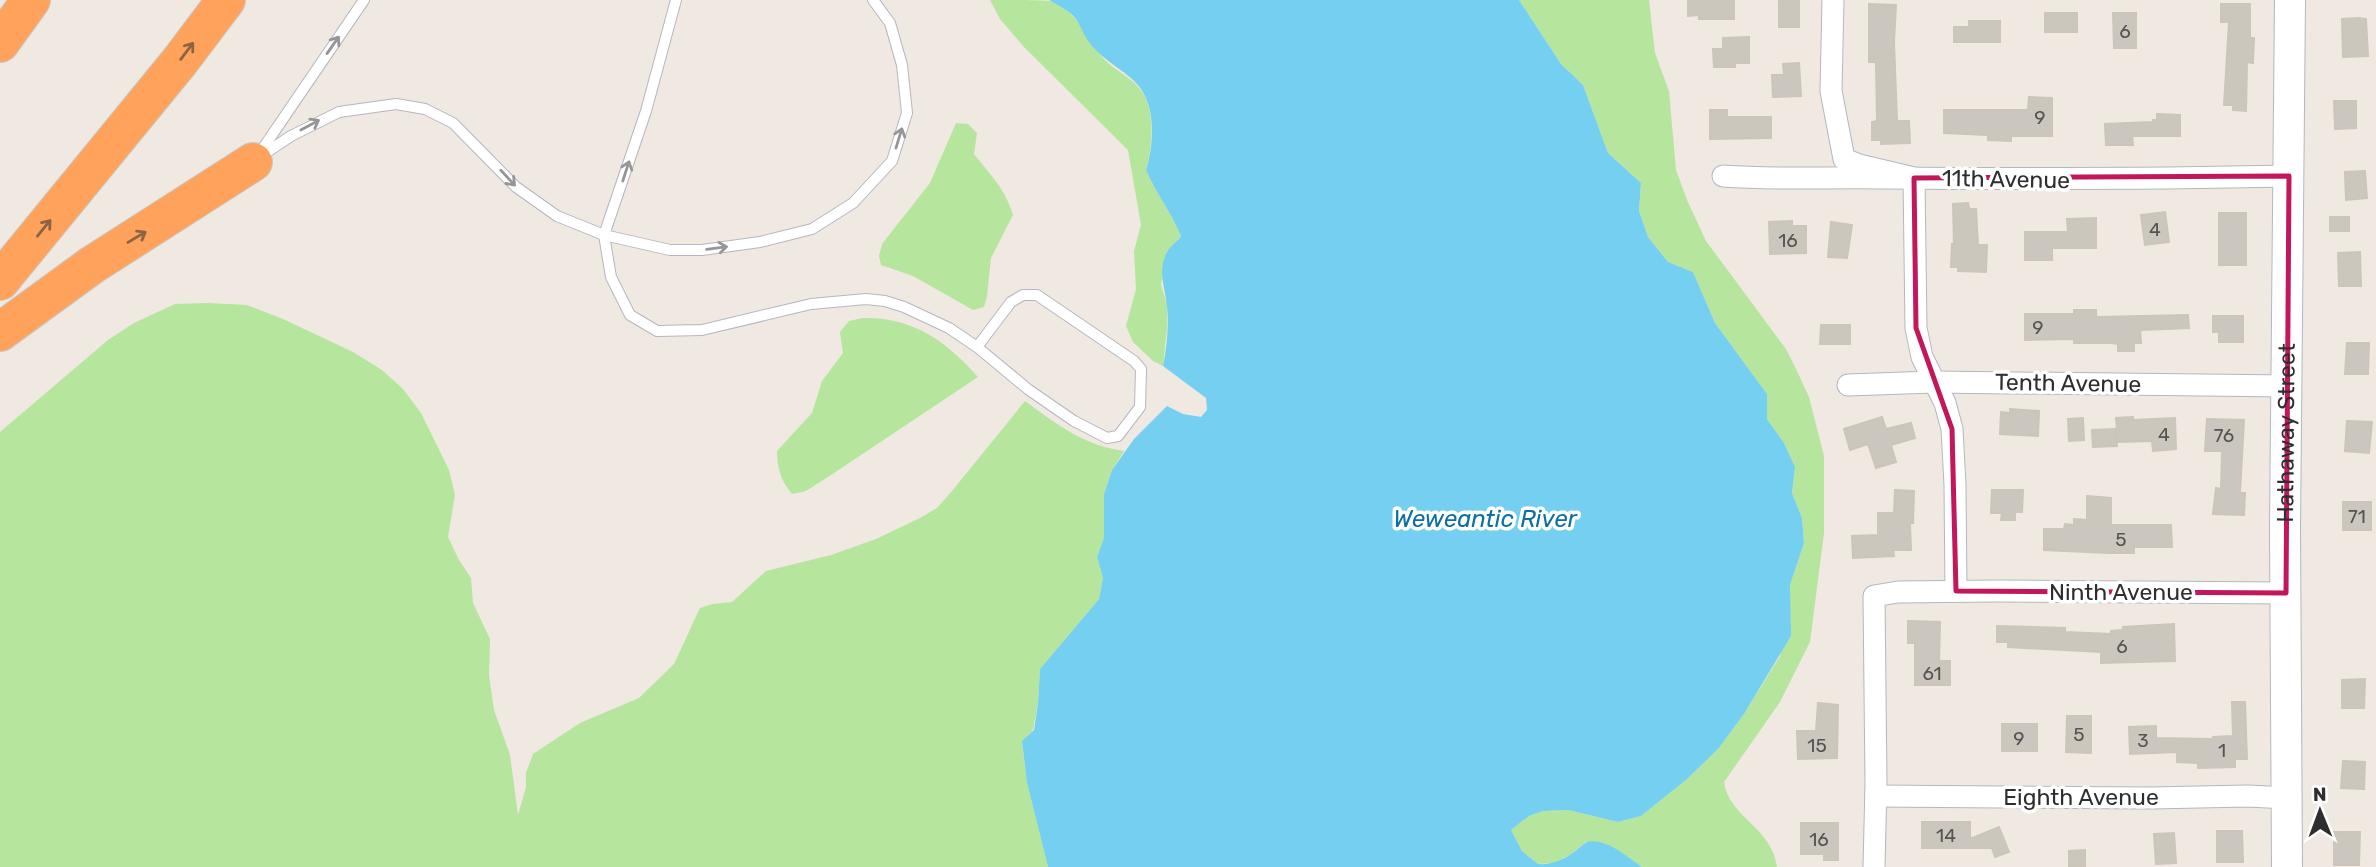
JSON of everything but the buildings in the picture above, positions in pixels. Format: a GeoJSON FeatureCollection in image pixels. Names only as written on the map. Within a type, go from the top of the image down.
{"type":"FeatureCollection","features":[{"type":"Feature","properties":{"kind":"highway"},"geometry":{"type":"LineString","coordinates":[[0,43],[31,0]]}},
{"type":"Feature","properties":{"kind":"highway"},"geometry":{"type":"LineString","coordinates":[[0,281],[180,61],[226,0]]}},
{"type":"Feature","properties":{"kind":"highway"},"geometry":{"type":"LineString","coordinates":[[0,332],[92,265],[253,162]]}},
{"type":"Feature","properties":{"kind":"street"},"geometry":{"type":"LineString","coordinates":[[1833,0],[1831,91],[1844,159],[1914,178],[1916,328],[1922,357],[1945,403],[1952,429],[1956,591]]}},
{"type":"Feature","properties":{"kind":"street","name":"Hathaway Street"},"geometry":{"type":"LineString","coordinates":[[2287,867],[2290,0]]}},
{"type":"Feature","properties":{"kind":"street","name":"11th Avenue"},"geometry":{"type":"LineString","coordinates":[[1723,176],[1762,179],[2084,180],[2289,176]]}},
{"type":"Feature","properties":{"kind":"street","name":"Tenth Avenue"},"geometry":{"type":"LineString","coordinates":[[1848,385],[1933,382],[2287,386]]}},
{"type":"Feature","properties":{"kind":"street","name":"Ninth Avenue"},"geometry":{"type":"LineString","coordinates":[[1876,796],[1874,596],[1898,592],[1956,591],[2286,593]]}},
{"type":"Feature","properties":{"kind":"street"},"geometry":{"type":"LineString","coordinates":[[1874,867],[1876,796]]}},
{"type":"Feature","properties":{"kind":"street","name":"Eighth Avenue"},"geometry":{"type":"LineString","coordinates":[[1876,796],[2287,798]]}},
{"type":"Feature","properties":{"kind":"lane"},"geometry":{"type":"LineString","coordinates":[[253,162],[364,0]]}},
{"type":"Feature","properties":{"kind":"lane"},"geometry":{"type":"LineString","coordinates":[[676,0],[646,111],[604,235],[611,276],[620,300],[630,315],[657,331],[702,330],[811,304],[866,299],[885,301],[949,328],[1029,390],[1074,421],[1107,438],[1118,436],[1140,407],[1141,369],[1134,361],[1037,295],[1023,295],[1011,302],[976,347]]}},
{"type":"Feature","properties":{"kind":"lane"},"geometry":{"type":"LineString","coordinates":[[253,162],[291,136],[339,112],[396,104],[425,109],[453,123],[516,187],[558,216],[604,235],[670,250],[702,250],[760,242],[812,229],[853,203],[892,161],[907,113],[902,65],[890,23],[873,0]]}},
{"type":"Feature","properties":{"kind":"highlighted area"},"geometry":{"type":"Polygon","coordinates":[[[2289,176],[2286,593],[1956,591],[1952,429],[1916,328],[1914,178],[2289,176]]]}},
{"type":"Feature","properties":{"kind":"green space"},"geometry":{"type":"Polygon","coordinates":[[[990,0],[1050,1],[1060,5],[1075,18],[1105,60],[1134,82],[1147,101],[1151,135],[1146,170],[1181,236],[1167,251],[1161,285],[1167,304],[1163,366],[1153,361],[1133,342],[1126,326],[1136,289],[1134,251],[1141,225],[1128,150],[1024,47],[1000,19],[990,0]]]}},
{"type":"Feature","properties":{"kind":"green space"},"geometry":{"type":"Polygon","coordinates":[[[1519,0],[1649,0],[1655,53],[1669,91],[1676,170],[1687,200],[1706,241],[1786,349],[1809,397],[1824,456],[1824,533],[1810,642],[1780,702],[1724,782],[1734,805],[1767,842],[1777,867],[1642,867],[1603,844],[1594,842],[1586,842],[1554,863],[1538,864],[1522,851],[1511,830],[1529,816],[1543,811],[1568,810],[1618,822],[1641,816],[1686,780],[1718,749],[1744,714],[1780,656],[1789,609],[1790,585],[1804,543],[1802,518],[1792,493],[1795,467],[1784,443],[1767,419],[1767,394],[1715,323],[1693,272],[1668,262],[1648,237],[1639,211],[1641,183],[1608,153],[1583,85],[1561,64],[1519,0]]]}},
{"type":"Feature","properties":{"kind":"green space"},"geometry":{"type":"Polygon","coordinates":[[[956,123],[968,124],[977,133],[974,154],[1002,190],[1013,215],[991,258],[984,307],[973,310],[913,276],[881,265],[879,256],[882,244],[930,183],[956,123]]]}},
{"type":"Feature","properties":{"kind":"green space"},"geometry":{"type":"Polygon","coordinates":[[[175,304],[247,305],[353,352],[382,370],[403,389],[421,413],[449,470],[455,495],[448,537],[471,578],[473,603],[490,639],[489,675],[494,710],[510,755],[518,815],[526,787],[526,773],[533,754],[580,723],[639,698],[674,664],[700,608],[732,602],[766,571],[831,555],[876,539],[937,508],[1025,401],[1084,439],[1124,451],[1112,470],[1104,494],[1104,538],[1097,557],[1103,578],[1099,599],[1040,669],[1033,730],[1022,742],[1027,783],[1048,867],[0,867],[0,432],[108,340],[134,323],[175,304]]]}},
{"type":"Feature","properties":{"kind":"green space"},"geometry":{"type":"Polygon","coordinates":[[[863,318],[898,322],[927,334],[954,352],[978,377],[806,491],[792,494],[780,474],[777,451],[812,413],[822,381],[843,353],[840,332],[849,321],[863,318]]]}},
{"type":"Feature","properties":{"kind":"water","name":"Weweantic River"},"geometry":{"type":"Polygon","coordinates":[[[1049,0],[1519,0],[1561,64],[1583,85],[1608,153],[1641,183],[1639,211],[1648,237],[1668,262],[1693,272],[1715,323],[1767,394],[1767,419],[1784,443],[1795,467],[1792,493],[1802,518],[1804,543],[1790,585],[1791,636],[1744,714],[1718,749],[1686,780],[1641,816],[1618,822],[1568,810],[1543,811],[1529,816],[1511,830],[1522,851],[1538,864],[1561,860],[1587,842],[1594,841],[1616,849],[1642,867],[1048,867],[1027,783],[1022,741],[1034,730],[1040,669],[1099,599],[1103,578],[1097,557],[1104,538],[1104,494],[1112,470],[1134,439],[1167,406],[1183,414],[1201,417],[1207,410],[1206,398],[1163,366],[1168,321],[1162,266],[1168,250],[1181,236],[1146,170],[1152,136],[1147,101],[1135,82],[1090,44],[1073,16],[1049,0]]]}}]}
